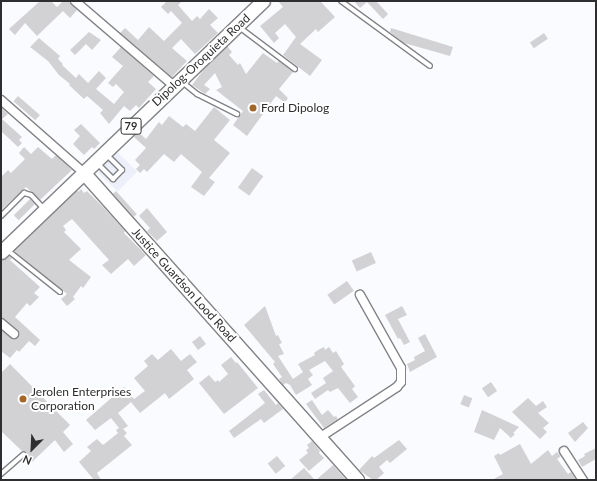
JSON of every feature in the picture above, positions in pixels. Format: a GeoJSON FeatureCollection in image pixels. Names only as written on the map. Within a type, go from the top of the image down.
{"type":"FeatureCollection","features":[{"type":"Feature","properties":{"kind":"main road","name":"Dipolog-Oroquieta Road"},"geometry":{"type":"LineString","coordinates":[[3,250],[176,82],[263,1]]}},
{"type":"Feature","properties":{"kind":"main road","name":"Justice Guardson Lood Road"},"geometry":{"type":"LineString","coordinates":[[83,172],[357,480]]}},
{"type":"Feature","properties":{"kind":"street"},"geometry":{"type":"LineString","coordinates":[[75,1],[176,82]]}},
{"type":"Feature","properties":{"kind":"street","name":"Justice Guardson Lood Road"},"geometry":{"type":"LineString","coordinates":[[1,100],[83,172]]}},
{"type":"Feature","properties":{"kind":"street"},"geometry":{"type":"LineString","coordinates":[[319,438],[396,387],[401,382],[401,368],[360,295]]}},
{"type":"Feature","properties":{"kind":"street"},"geometry":{"type":"LineString","coordinates":[[1,322],[14,334]]}},
{"type":"Feature","properties":{"kind":"street"},"geometry":{"type":"LineString","coordinates":[[564,452],[583,480]]}},
{"type":"Feature","properties":{"kind":"lane"},"geometry":{"type":"LineString","coordinates":[[341,1],[430,66]]}},
{"type":"Feature","properties":{"kind":"lane"},"geometry":{"type":"LineString","coordinates":[[237,25],[295,69]]}},
{"type":"Feature","properties":{"kind":"lane"},"geometry":{"type":"LineString","coordinates":[[176,82],[237,114]]}},
{"type":"Feature","properties":{"kind":"lane"},"geometry":{"type":"LineString","coordinates":[[99,156],[122,170],[113,179],[99,156]]}},
{"type":"Feature","properties":{"kind":"lane"},"geometry":{"type":"LineString","coordinates":[[1,216],[22,195],[27,193],[45,210]]}},
{"type":"Feature","properties":{"kind":"lane"},"geometry":{"type":"LineString","coordinates":[[3,250],[60,292]]}},
{"type":"Feature","properties":{"kind":"lane"},"geometry":{"type":"LineString","coordinates":[[1,474],[24,454]]}},
{"type":"Feature","properties":{"kind":"shaded area"},"geometry":{"type":"Polygon","coordinates":[[[117,152],[137,171],[118,192],[98,172],[117,152]]]}},
{"type":"Feature","properties":{"kind":"building"},"geometry":{"type":"Polygon","coordinates":[[[40,1],[51,1],[57,7],[63,1],[68,1],[77,10],[70,18],[63,11],[37,36],[25,23],[15,35],[9,29],[40,1]]]}},
{"type":"Feature","properties":{"kind":"building"},"geometry":{"type":"Polygon","coordinates":[[[167,1],[182,1],[178,5],[192,21],[197,16],[200,19],[209,9],[218,18],[210,25],[218,33],[195,54],[181,39],[172,48],[187,61],[172,77],[120,33],[125,28],[138,40],[149,27],[164,41],[182,23],[171,11],[168,14],[161,7],[167,1]]]}},
{"type":"Feature","properties":{"kind":"building"},"geometry":{"type":"Polygon","coordinates":[[[278,1],[320,1],[335,17],[318,32],[316,29],[300,44],[322,60],[310,76],[283,55],[296,37],[285,24],[275,33],[279,38],[274,43],[260,26],[283,7],[278,1]]]}},
{"type":"Feature","properties":{"kind":"building"},"geometry":{"type":"Polygon","coordinates":[[[354,1],[376,1],[388,14],[383,19],[367,2],[360,8],[354,1]]]}},
{"type":"Feature","properties":{"kind":"building"},"geometry":{"type":"Polygon","coordinates":[[[391,28],[453,47],[450,56],[404,43],[390,32],[391,28]]]}},
{"type":"Feature","properties":{"kind":"building"},"geometry":{"type":"Polygon","coordinates":[[[89,32],[101,40],[92,50],[86,44],[75,55],[70,50],[89,32]]]}},
{"type":"Feature","properties":{"kind":"building"},"geometry":{"type":"Polygon","coordinates":[[[544,33],[548,39],[534,48],[530,43],[544,33]]]}},
{"type":"Feature","properties":{"kind":"building"},"geometry":{"type":"Polygon","coordinates":[[[39,38],[60,56],[58,59],[63,64],[62,65],[76,78],[79,74],[88,83],[99,71],[106,78],[96,89],[114,104],[124,92],[116,84],[113,87],[108,83],[123,66],[112,57],[121,47],[154,76],[148,82],[156,89],[139,108],[136,105],[130,111],[124,106],[109,124],[100,113],[103,110],[87,96],[84,99],[59,75],[48,61],[30,47],[39,38]]]}},
{"type":"Feature","properties":{"kind":"building"},"geometry":{"type":"Polygon","coordinates":[[[227,46],[232,52],[229,55],[238,65],[240,63],[246,74],[263,53],[277,63],[279,61],[293,72],[279,89],[288,98],[285,103],[276,96],[247,136],[233,125],[243,111],[216,90],[222,87],[215,73],[204,85],[210,89],[205,94],[192,85],[208,64],[227,46]]]}},
{"type":"Feature","properties":{"kind":"building"},"geometry":{"type":"Polygon","coordinates":[[[18,96],[40,115],[35,120],[13,101],[18,96]]]}},
{"type":"Feature","properties":{"kind":"building"},"geometry":{"type":"Polygon","coordinates":[[[1,107],[8,114],[2,119],[22,137],[19,140],[22,143],[18,147],[1,131],[1,107]]]}},
{"type":"Feature","properties":{"kind":"building"},"geometry":{"type":"Polygon","coordinates":[[[214,107],[230,120],[214,140],[230,153],[209,178],[215,182],[204,196],[191,187],[202,172],[181,154],[174,162],[164,154],[147,172],[144,169],[140,173],[136,169],[140,165],[135,160],[146,148],[134,137],[138,132],[146,139],[159,122],[162,125],[169,116],[183,127],[186,124],[195,131],[214,107]]]}},
{"type":"Feature","properties":{"kind":"building"},"geometry":{"type":"Polygon","coordinates":[[[81,124],[100,143],[94,149],[92,147],[84,155],[73,144],[80,136],[74,130],[81,124]]]}},
{"type":"Feature","properties":{"kind":"building"},"geometry":{"type":"Polygon","coordinates":[[[24,147],[31,154],[38,147],[52,159],[56,155],[72,170],[40,200],[26,187],[1,210],[1,177],[8,170],[11,173],[25,159],[19,153],[24,147]]]}},
{"type":"Feature","properties":{"kind":"building"},"geometry":{"type":"Polygon","coordinates":[[[252,168],[263,176],[249,196],[238,187],[252,168]]]}},
{"type":"Feature","properties":{"kind":"building"},"geometry":{"type":"Polygon","coordinates":[[[81,189],[84,193],[87,191],[103,207],[125,231],[124,233],[146,255],[134,266],[128,259],[111,274],[102,265],[109,260],[72,219],[63,226],[66,230],[64,232],[81,249],[69,260],[91,277],[83,288],[81,286],[73,297],[75,299],[67,306],[61,299],[67,294],[14,251],[77,190],[78,192],[81,189]]]}},
{"type":"Feature","properties":{"kind":"building"},"geometry":{"type":"Polygon","coordinates":[[[116,191],[137,214],[134,217],[113,194],[116,191]]]}},
{"type":"Feature","properties":{"kind":"building"},"geometry":{"type":"Polygon","coordinates":[[[30,199],[35,204],[19,220],[14,215],[30,199]]]}},
{"type":"Feature","properties":{"kind":"building"},"geometry":{"type":"Polygon","coordinates":[[[147,208],[167,232],[157,241],[147,231],[150,228],[139,216],[147,208]]]}},
{"type":"Feature","properties":{"kind":"building"},"geometry":{"type":"Polygon","coordinates":[[[371,252],[376,263],[357,272],[352,261],[371,252]]]}},
{"type":"Feature","properties":{"kind":"building"},"geometry":{"type":"Polygon","coordinates":[[[9,256],[12,258],[10,260],[40,287],[34,293],[39,297],[30,306],[27,303],[15,317],[40,340],[35,346],[29,341],[19,352],[17,350],[10,358],[1,351],[1,330],[13,339],[16,339],[19,335],[18,330],[1,318],[1,260],[9,256]]]}},
{"type":"Feature","properties":{"kind":"building"},"geometry":{"type":"Polygon","coordinates":[[[347,281],[354,291],[334,305],[327,295],[347,281]]]}},
{"type":"Feature","properties":{"kind":"building"},"geometry":{"type":"Polygon","coordinates":[[[265,306],[276,336],[278,335],[282,343],[279,344],[284,354],[278,356],[293,379],[303,372],[298,364],[315,355],[314,353],[318,350],[324,347],[325,350],[329,347],[333,353],[336,351],[344,364],[341,367],[355,386],[352,389],[358,397],[350,403],[338,388],[330,392],[328,390],[315,399],[311,393],[326,383],[323,378],[333,371],[325,361],[309,370],[313,375],[308,379],[312,385],[296,395],[290,385],[286,383],[283,385],[279,379],[282,377],[273,364],[275,362],[244,325],[265,306]]]}},
{"type":"Feature","properties":{"kind":"building"},"geometry":{"type":"Polygon","coordinates":[[[402,306],[407,315],[398,319],[410,342],[404,345],[400,338],[398,339],[385,315],[402,306]]]}},
{"type":"Feature","properties":{"kind":"building"},"geometry":{"type":"Polygon","coordinates":[[[425,334],[437,357],[410,372],[407,364],[415,360],[414,357],[425,351],[418,338],[425,334]]]}},
{"type":"Feature","properties":{"kind":"building"},"geometry":{"type":"Polygon","coordinates":[[[200,336],[206,344],[198,350],[192,342],[200,336]]]}},
{"type":"Feature","properties":{"kind":"building"},"geometry":{"type":"Polygon","coordinates":[[[171,349],[181,361],[190,354],[197,362],[187,370],[194,379],[169,399],[165,393],[140,413],[131,402],[118,413],[128,426],[123,429],[127,433],[124,436],[132,445],[97,473],[101,480],[94,480],[79,462],[91,451],[87,447],[97,439],[103,445],[118,433],[116,430],[119,428],[111,418],[95,430],[86,420],[124,387],[134,399],[145,391],[134,378],[148,366],[144,361],[152,354],[158,360],[171,349]]]}},
{"type":"Feature","properties":{"kind":"building"},"geometry":{"type":"Polygon","coordinates":[[[231,357],[236,363],[237,362],[258,388],[224,414],[199,383],[209,375],[215,382],[218,380],[219,382],[228,374],[221,365],[231,357]]]}},
{"type":"Feature","properties":{"kind":"building","name":"Jerolen Enterprises Corporation"},"geometry":{"type":"Polygon","coordinates":[[[10,364],[70,425],[63,432],[73,444],[64,452],[55,440],[32,462],[27,456],[26,451],[22,451],[1,431],[1,373],[10,364]]]}},
{"type":"Feature","properties":{"kind":"building"},"geometry":{"type":"Polygon","coordinates":[[[491,382],[497,391],[488,397],[482,388],[491,382]]]}},
{"type":"Feature","properties":{"kind":"building"},"geometry":{"type":"Polygon","coordinates":[[[264,390],[276,405],[278,403],[283,409],[264,423],[261,419],[234,438],[229,431],[265,403],[258,394],[264,390]]]}},
{"type":"Feature","properties":{"kind":"building"},"geometry":{"type":"Polygon","coordinates":[[[464,395],[472,398],[469,408],[460,404],[464,395]]]}},
{"type":"Feature","properties":{"kind":"building"},"geometry":{"type":"Polygon","coordinates":[[[528,398],[536,406],[543,401],[547,407],[538,413],[549,423],[543,428],[547,432],[540,439],[512,412],[528,398]]]}},
{"type":"Feature","properties":{"kind":"building"},"geometry":{"type":"Polygon","coordinates":[[[312,400],[322,415],[328,410],[338,419],[324,428],[306,404],[312,400]]]}},
{"type":"Feature","properties":{"kind":"building"},"geometry":{"type":"Polygon","coordinates":[[[482,410],[519,427],[513,433],[515,434],[511,438],[500,428],[494,440],[474,432],[482,410]]]}},
{"type":"Feature","properties":{"kind":"building"},"geometry":{"type":"Polygon","coordinates":[[[583,422],[588,428],[575,442],[568,433],[583,422]]]}},
{"type":"Feature","properties":{"kind":"building"},"geometry":{"type":"Polygon","coordinates":[[[399,440],[407,449],[390,463],[387,460],[379,467],[384,473],[376,480],[373,480],[359,470],[372,456],[374,458],[399,440]]]}},
{"type":"Feature","properties":{"kind":"building"},"geometry":{"type":"Polygon","coordinates":[[[312,441],[320,451],[319,453],[324,458],[309,471],[299,460],[308,453],[306,450],[309,448],[307,445],[312,441]]]}},
{"type":"Feature","properties":{"kind":"building"},"geometry":{"type":"Polygon","coordinates":[[[520,444],[531,464],[548,450],[552,456],[557,452],[561,456],[557,459],[568,474],[571,472],[576,480],[492,480],[503,474],[494,456],[499,453],[500,455],[520,444]]]}},
{"type":"Feature","properties":{"kind":"building"},"geometry":{"type":"Polygon","coordinates":[[[596,448],[596,459],[582,467],[578,460],[585,456],[584,454],[596,448]]]}},
{"type":"Feature","properties":{"kind":"building"},"geometry":{"type":"Polygon","coordinates":[[[277,456],[285,466],[276,474],[268,464],[277,456]]]}},
{"type":"Feature","properties":{"kind":"building"},"geometry":{"type":"Polygon","coordinates":[[[333,465],[346,480],[316,480],[331,467],[333,465]]]}},
{"type":"Feature","properties":{"kind":"building"},"geometry":{"type":"Polygon","coordinates":[[[304,468],[315,480],[290,480],[304,468]]]}},
{"type":"Feature","properties":{"kind":"place","name":"Ford Dipolog"},"geometry":{"type":"Point","coordinates":[253,108]}},
{"type":"Feature","properties":{"kind":"place","name":"Jerolen Enterprises Corporation"},"geometry":{"type":"Point","coordinates":[23,399]}}]}
